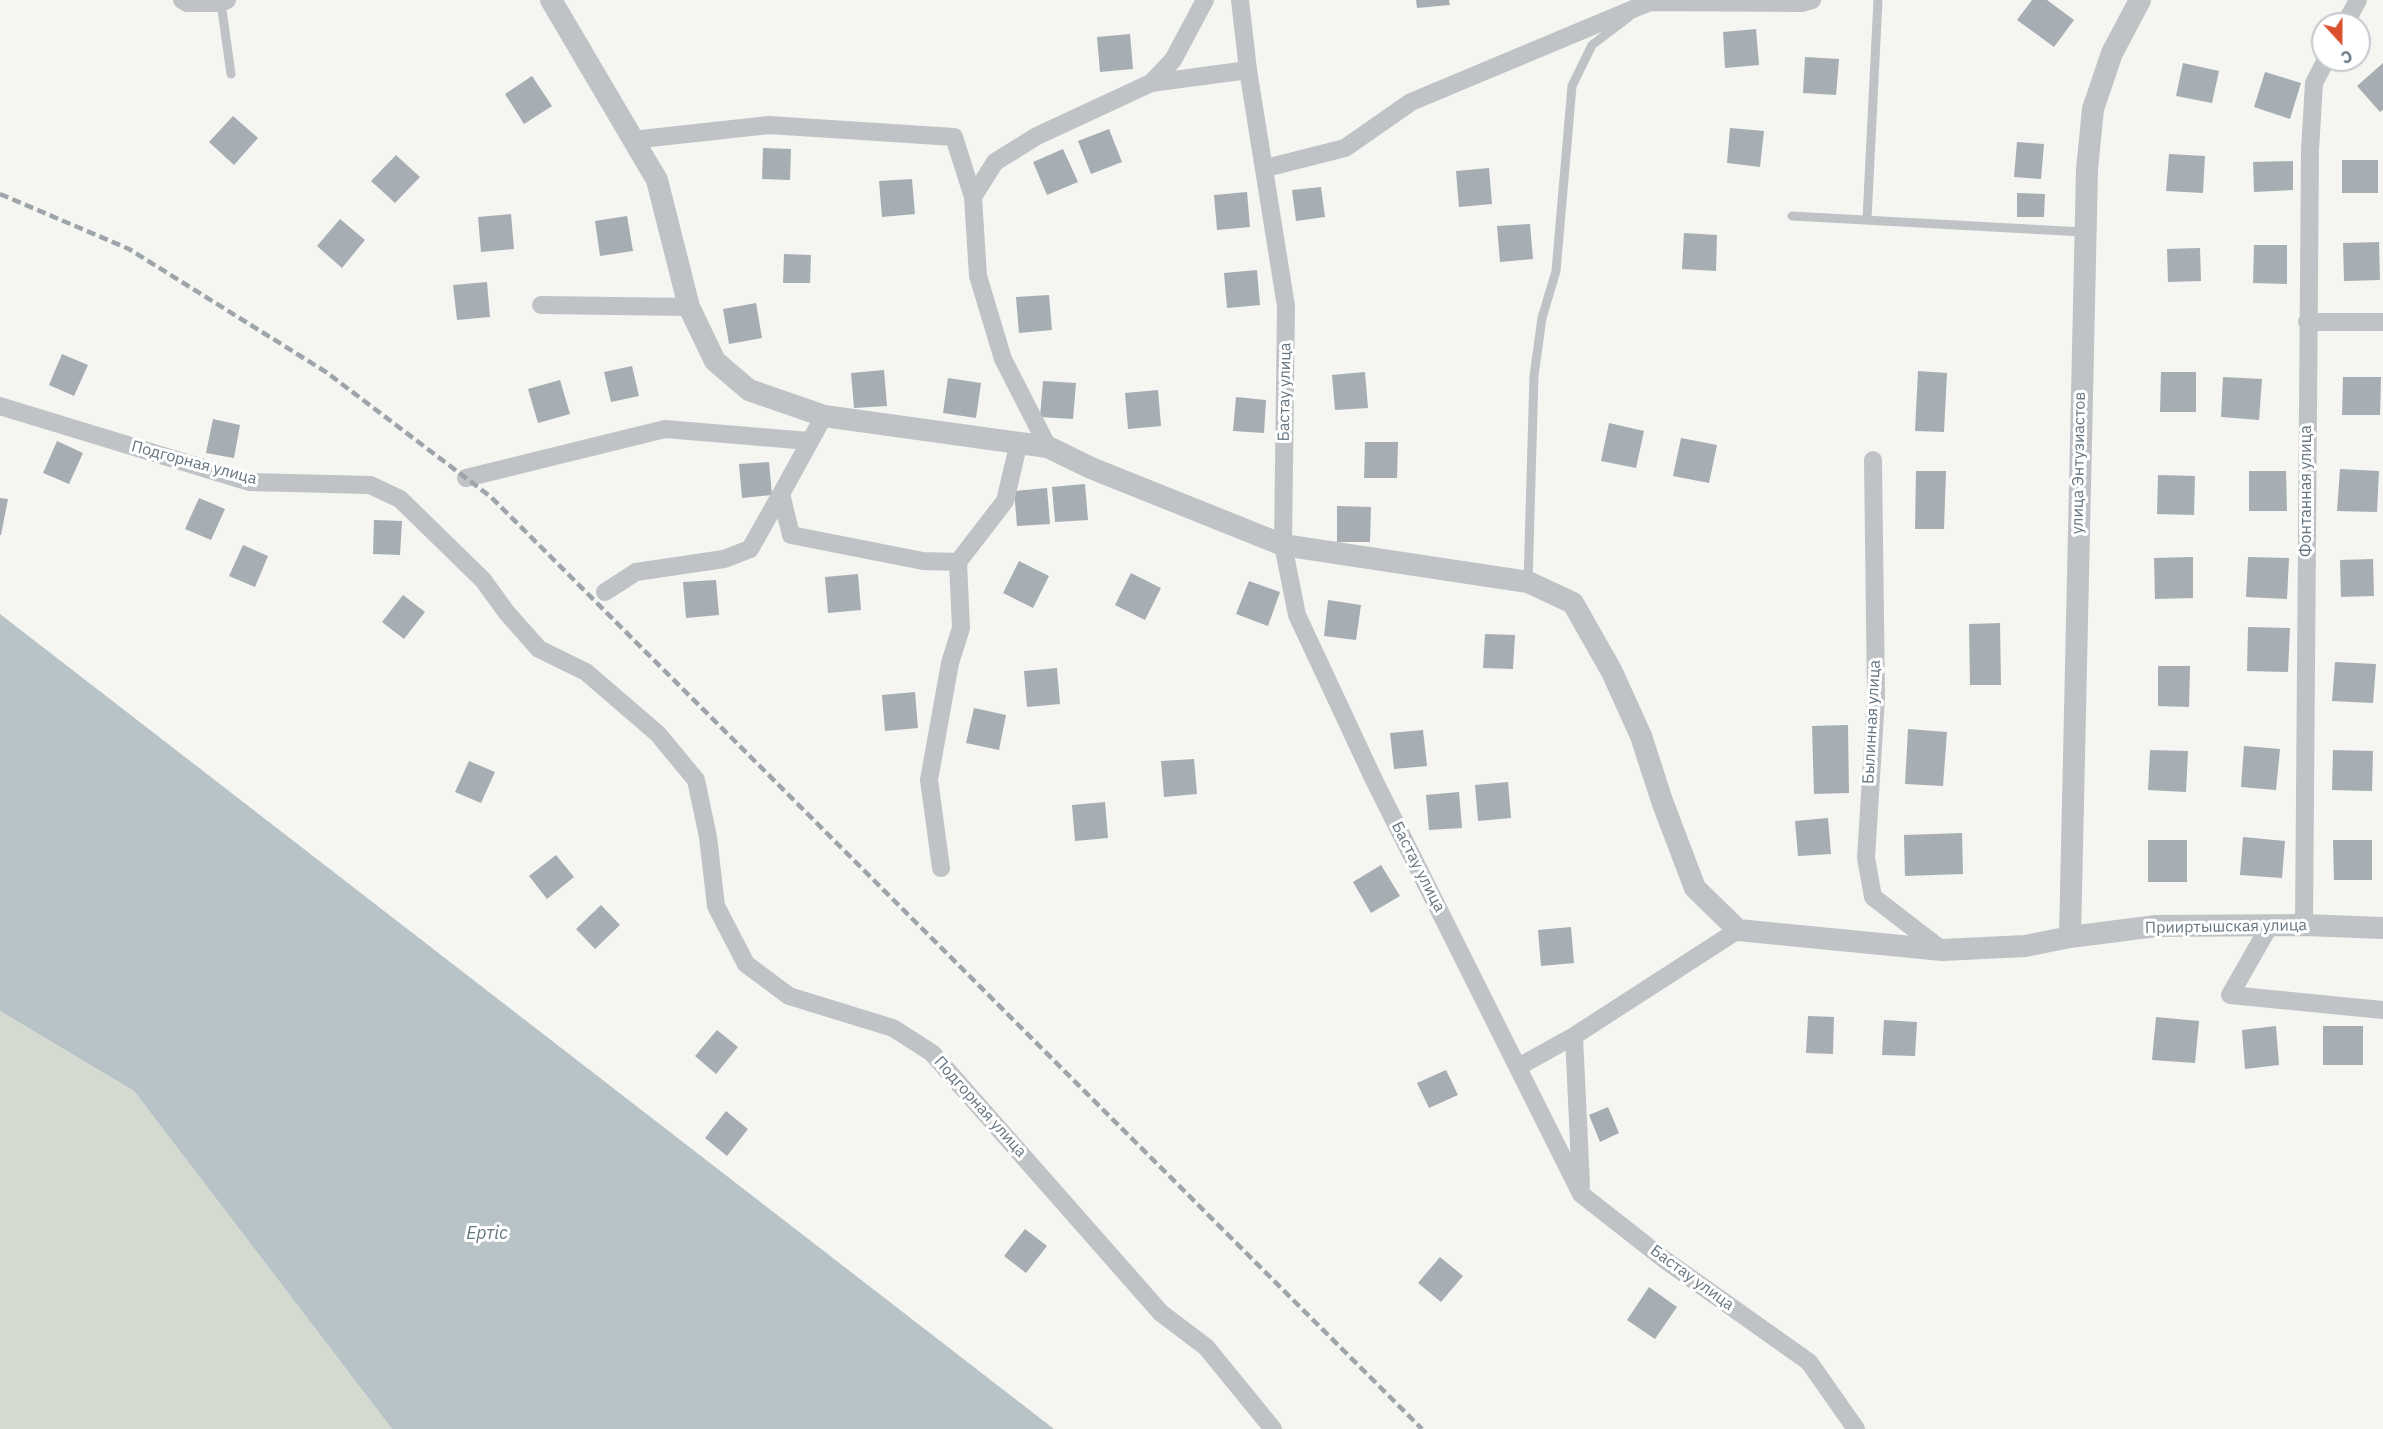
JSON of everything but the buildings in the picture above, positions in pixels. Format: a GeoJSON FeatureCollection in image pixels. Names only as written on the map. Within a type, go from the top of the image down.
{"type":"FeatureCollection","features":[{"type":"Feature","properties":{"kind":"street"},"geometry":{"type":"LineString","coordinates":[[182,0],[187,3],[224,1]]}},
{"type":"Feature","properties":{"kind":"street"},"geometry":{"type":"LineString","coordinates":[[551,0],[657,180],[689,307],[715,362],[748,390],[824,416],[1048,447],[1091,468],[1283,545],[1528,582],[1573,603],[1612,672],[1641,736],[1662,801],[1695,888],[1738,930],[1574,1036],[1518,1067]]}},
{"type":"Feature","properties":{"kind":"street"},"geometry":{"type":"LineString","coordinates":[[1151,83],[1173,60],[1205,0]]}},
{"type":"Feature","properties":{"kind":"street","name":"Бастау улица"},"geometry":{"type":"LineString","coordinates":[[1240,0],[1248,70],[1266,168],[1286,306],[1283,545],[1297,615],[1374,780],[1581,1194],[1665,1260],[1809,1362],[1856,1429]]}},
{"type":"Feature","properties":{"kind":"street"},"geometry":{"type":"LineString","coordinates":[[1266,168],[1345,148],[1411,102],[1650,2],[1801,3],[1812,0]]}},
{"type":"Feature","properties":{"kind":"street","name":"улица Энтузиастов"},"geometry":{"type":"LineString","coordinates":[[2070,937],[2083,232],[2093,109],[2112,53],[2140,0]]}},
{"type":"Feature","properties":{"kind":"street"},"geometry":{"type":"LineString","coordinates":[[973,197],[995,162],[1037,136],[1151,83],[1248,70]]}},
{"type":"Feature","properties":{"kind":"street","name":"Фонтанная улица"},"geometry":{"type":"LineString","coordinates":[[2304,925],[2307,322],[2314,83],[2320,72]]}},
{"type":"Feature","properties":{"kind":"street"},"geometry":{"type":"LineString","coordinates":[[632,140],[769,125],[954,137],[973,197],[978,276],[1000,349],[1048,447]]}},
{"type":"Feature","properties":{"kind":"street"},"geometry":{"type":"LineString","coordinates":[[541,305],[689,307]]}},
{"type":"Feature","properties":{"kind":"street"},"geometry":{"type":"LineString","coordinates":[[2307,322],[2383,322]]}},
{"type":"Feature","properties":{"kind":"street","name":"Подгорная улица"},"geometry":{"type":"LineString","coordinates":[[0,406],[249,482],[370,485],[400,499],[483,580],[507,613],[539,649],[586,672],[658,734],[696,780],[708,837],[716,906],[746,964],[789,996],[893,1028],[932,1053],[1161,1313],[1206,1347],[1273,1429]]}},
{"type":"Feature","properties":{"kind":"street"},"geometry":{"type":"LineString","coordinates":[[605,592],[636,572],[724,559],[750,549],[824,416]]}},
{"type":"Feature","properties":{"kind":"street"},"geometry":{"type":"LineString","coordinates":[[466,478],[665,429],[809,441]]}},
{"type":"Feature","properties":{"kind":"street"},"geometry":{"type":"LineString","coordinates":[[941,868],[929,780],[950,663],[961,628],[958,562],[1005,501],[1019,442]]}},
{"type":"Feature","properties":{"kind":"street","name":"Былинная улица"},"geometry":{"type":"LineString","coordinates":[[1873,460],[1876,697],[1866,858],[1873,897],[1942,950]]}},
{"type":"Feature","properties":{"kind":"street"},"geometry":{"type":"LineString","coordinates":[[781,494],[791,535],[923,561],[958,562]]}},
{"type":"Feature","properties":{"kind":"street"},"geometry":{"type":"LineString","coordinates":[[2270,925],[2230,995],[2383,1010]]}},
{"type":"Feature","properties":{"kind":"street","name":"Прииртышская улица"},"geometry":{"type":"LineString","coordinates":[[1738,930],[1942,950],[2025,946],[2070,937],[2156,926],[2304,925],[2383,928]]}},
{"type":"Feature","properties":{"kind":"street"},"geometry":{"type":"LineString","coordinates":[[1574,1036],[1581,1194]]}},
{"type":"Feature","properties":{"kind":"lane"},"geometry":{"type":"LineString","coordinates":[[1867,219],[1878,0]]}},
{"type":"Feature","properties":{"kind":"lane"},"geometry":{"type":"LineString","coordinates":[[224,1],[231,74]]}},
{"type":"Feature","properties":{"kind":"lane"},"geometry":{"type":"LineString","coordinates":[[1528,582],[1534,376],[1542,318],[1556,271],[1572,86],[1592,45],[1650,2]]}},
{"type":"Feature","properties":{"kind":"lane"},"geometry":{"type":"LineString","coordinates":[[1792,216],[2083,232]]}},
{"type":"Feature","properties":{"kind":"shaded area"},"geometry":{"type":"Polygon","coordinates":[[[0,1011],[134,1091],[392,1429],[0,1429],[0,1011]]]}},
{"type":"Feature","properties":{"kind":"water","name":"Ертіс"},"geometry":{"type":"Polygon","coordinates":[[[0,614],[1054,1429],[392,1429],[134,1091],[0,1011],[0,614]]]}},
{"type":"Feature","properties":{"kind":"railway"},"geometry":{"type":"LineString","coordinates":[[0,194],[129,249],[326,372],[491,497],[1422,1429]]}}]}
